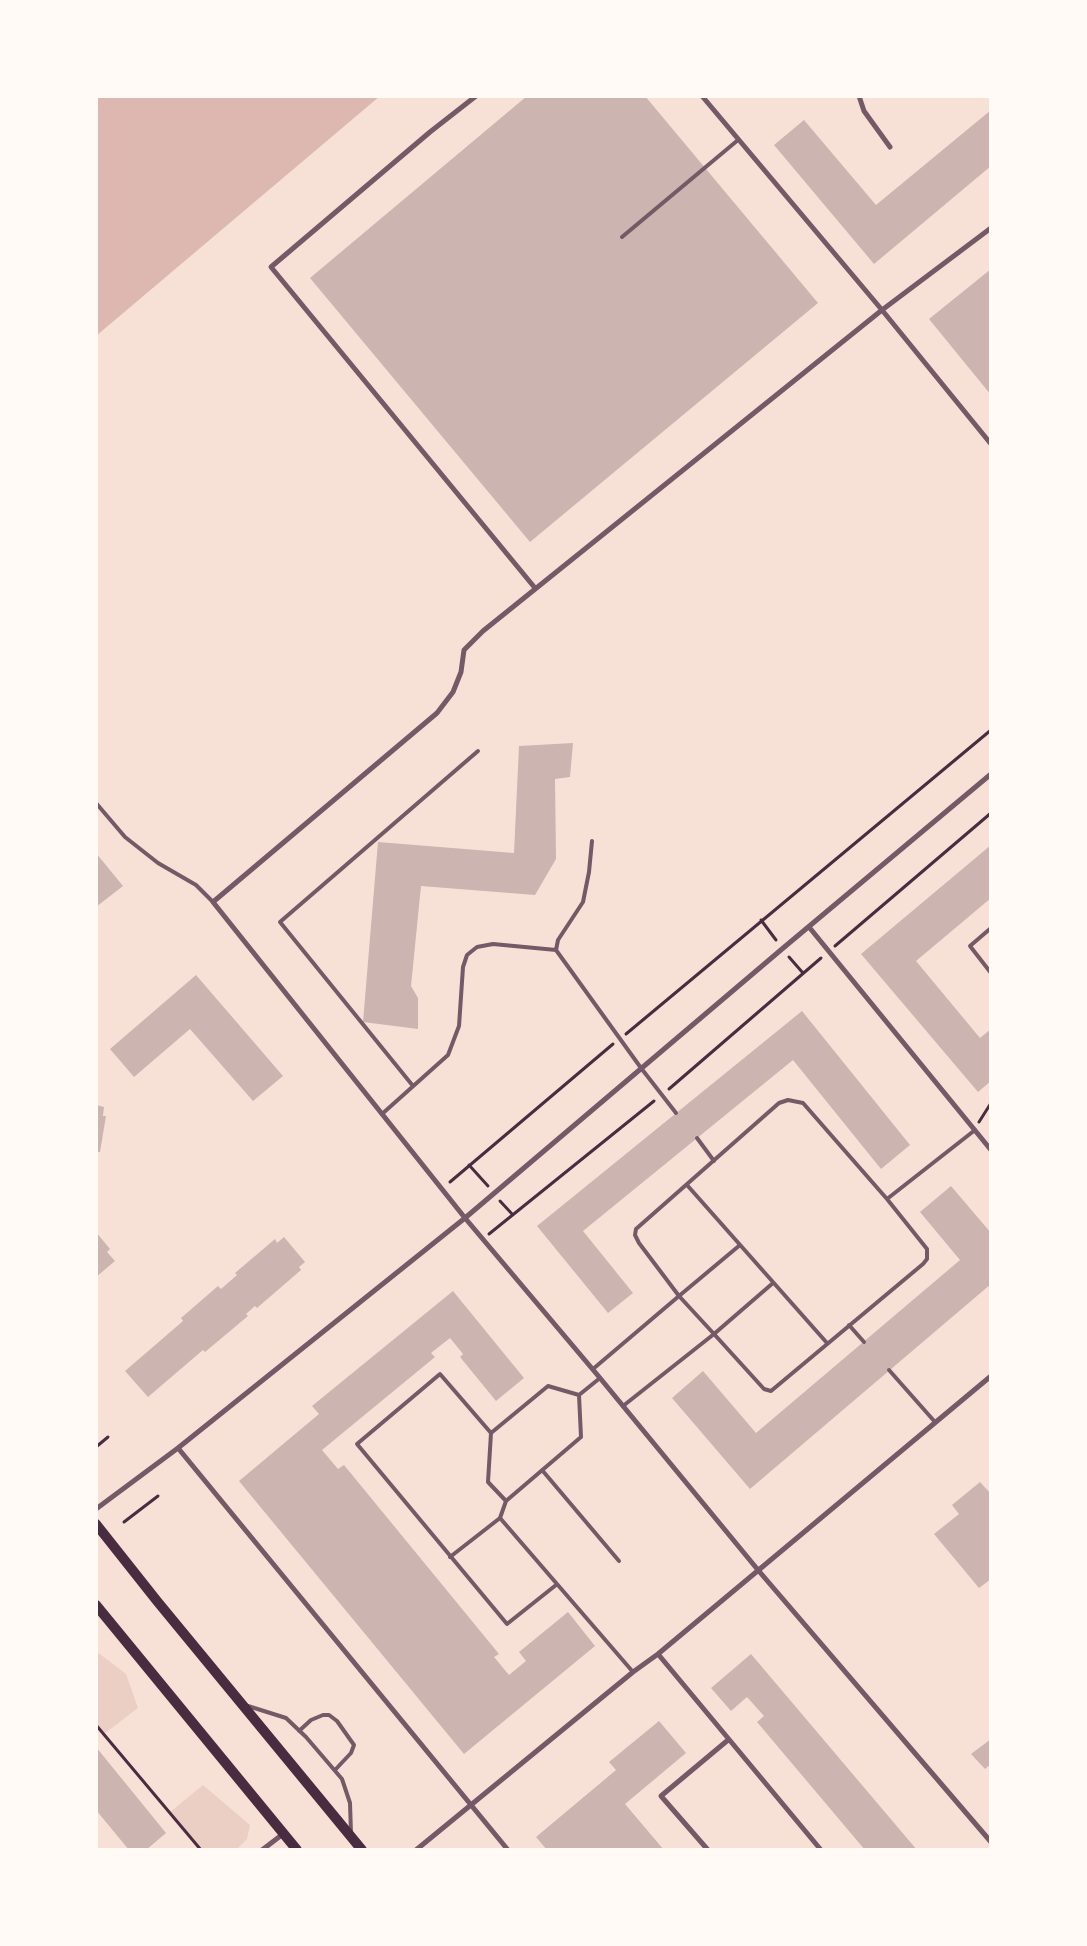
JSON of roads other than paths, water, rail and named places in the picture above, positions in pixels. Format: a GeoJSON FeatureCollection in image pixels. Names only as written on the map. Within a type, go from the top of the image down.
{"type":"FeatureCollection","features":[{"type":"Feature","properties":{"kind":"main road"},"geometry":{"type":"LineString","coordinates":[[96,1524],[362,1850]]}},
{"type":"Feature","properties":{"kind":"main road"},"geometry":{"type":"LineString","coordinates":[[96,1605],[297,1850]]}},
{"type":"Feature","properties":{"kind":"main road"},"geometry":{"type":"LineString","coordinates":[[96,1617],[116,1628]]}},
{"type":"Feature","properties":{"kind":"street"},"geometry":{"type":"LineString","coordinates":[[476,96],[430,132],[271,267],[535,588]]}},
{"type":"Feature","properties":{"kind":"street"},"geometry":{"type":"LineString","coordinates":[[702,96],[882,310],[991,444]]}},
{"type":"Feature","properties":{"kind":"street"},"geometry":{"type":"LineString","coordinates":[[859,96],[864,111],[890,147]]}},
{"type":"Feature","properties":{"kind":"street"},"geometry":{"type":"LineString","coordinates":[[991,228],[882,310],[482,631],[464,650],[461,672],[453,692],[437,713],[213,902],[465,1218],[593,1369],[758,1570],[991,1842]]}},
{"type":"Feature","properties":{"kind":"street"},"geometry":{"type":"LineString","coordinates":[[96,1509],[178,1448],[465,1218],[991,774]]}},
{"type":"Feature","properties":{"kind":"street"},"geometry":{"type":"LineString","coordinates":[[809,927],[991,1150]]}},
{"type":"Feature","properties":{"kind":"street"},"geometry":{"type":"LineString","coordinates":[[416,1850],[633,1672],[658,1654],[991,1376]]}},
{"type":"Feature","properties":{"kind":"street"},"geometry":{"type":"LineString","coordinates":[[178,1448],[508,1850]]}},
{"type":"Feature","properties":{"kind":"street"},"geometry":{"type":"LineString","coordinates":[[658,1654],[821,1850]]}},
{"type":"Feature","properties":{"kind":"street"},"geometry":{"type":"LineString","coordinates":[[708,1850],[662,1796],[728,1740]]}},
{"type":"Feature","properties":{"kind":"street"},"geometry":{"type":"LineString","coordinates":[[262,1850],[284,1833]]}},
{"type":"Feature","properties":{"kind":"lane"},"geometry":{"type":"LineString","coordinates":[[622,237],[738,140]]}},
{"type":"Feature","properties":{"kind":"lane"},"geometry":{"type":"LineString","coordinates":[[413,1086],[280,922],[478,751]]}},
{"type":"Feature","properties":{"kind":"lane"},"geometry":{"type":"LineString","coordinates":[[96,802],[125,837],[158,863],[196,885],[213,902]]}},
{"type":"Feature","properties":{"kind":"lane"},"geometry":{"type":"LineString","coordinates":[[592,841],[590,872],[583,902],[558,940],[556,950],[641,1068],[676,1113]]}},
{"type":"Feature","properties":{"kind":"lane"},"geometry":{"type":"LineString","coordinates":[[991,928],[970,946],[991,973]]}},
{"type":"Feature","properties":{"kind":"lane"},"geometry":{"type":"LineString","coordinates":[[382,1114],[448,1055],[455,1041],[459,1026],[463,967],[466,955],[477,947],[493,944],[556,950]]}},
{"type":"Feature","properties":{"kind":"lane"},"geometry":{"type":"LineString","coordinates":[[788,1100],[803,1103],[887,1198],[927,1249],[927,1259],[770,1391],[764,1389],[679,1296],[635,1236],[636,1229],[714,1161],[779,1103],[788,1100]]}},
{"type":"Feature","properties":{"kind":"lane"},"geometry":{"type":"LineString","coordinates":[[887,1198],[975,1130]]}},
{"type":"Feature","properties":{"kind":"lane"},"geometry":{"type":"LineString","coordinates":[[697,1138],[714,1161]]}},
{"type":"Feature","properties":{"kind":"lane"},"geometry":{"type":"LineString","coordinates":[[687,1185],[827,1344]]}},
{"type":"Feature","properties":{"kind":"lane"},"geometry":{"type":"LineString","coordinates":[[593,1369],[740,1245]]}},
{"type":"Feature","properties":{"kind":"lane"},"geometry":{"type":"LineString","coordinates":[[623,1406],[714,1334],[773,1283]]}},
{"type":"Feature","properties":{"kind":"lane"},"geometry":{"type":"LineString","coordinates":[[849,1325],[864,1342]]}},
{"type":"Feature","properties":{"kind":"lane"},"geometry":{"type":"LineString","coordinates":[[889,1370],[935,1422]]}},
{"type":"Feature","properties":{"kind":"lane"},"geometry":{"type":"LineString","coordinates":[[506,1501],[488,1482],[491,1433],[440,1374],[357,1444],[507,1624],[556,1585]]}},
{"type":"Feature","properties":{"kind":"lane"},"geometry":{"type":"LineString","coordinates":[[579,1395],[600,1378]]}},
{"type":"Feature","properties":{"kind":"lane"},"geometry":{"type":"LineString","coordinates":[[491,1433],[548,1386],[579,1395]]}},
{"type":"Feature","properties":{"kind":"lane"},"geometry":{"type":"LineString","coordinates":[[450,1557],[500,1518],[506,1501],[581,1437],[579,1395]]}},
{"type":"Feature","properties":{"kind":"lane"},"geometry":{"type":"LineString","coordinates":[[542,1470],[619,1561]]}},
{"type":"Feature","properties":{"kind":"lane"},"geometry":{"type":"LineString","coordinates":[[500,1518],[633,1672]]}},
{"type":"Feature","properties":{"kind":"lane"},"geometry":{"type":"LineString","coordinates":[[242,1704],[286,1718],[335,1770],[342,1779],[350,1803],[352,1837]]}},
{"type":"Feature","properties":{"kind":"lane"},"geometry":{"type":"LineString","coordinates":[[299,1731],[311,1720],[322,1715],[329,1715],[337,1721],[354,1745],[351,1753],[335,1770]]}}]}
